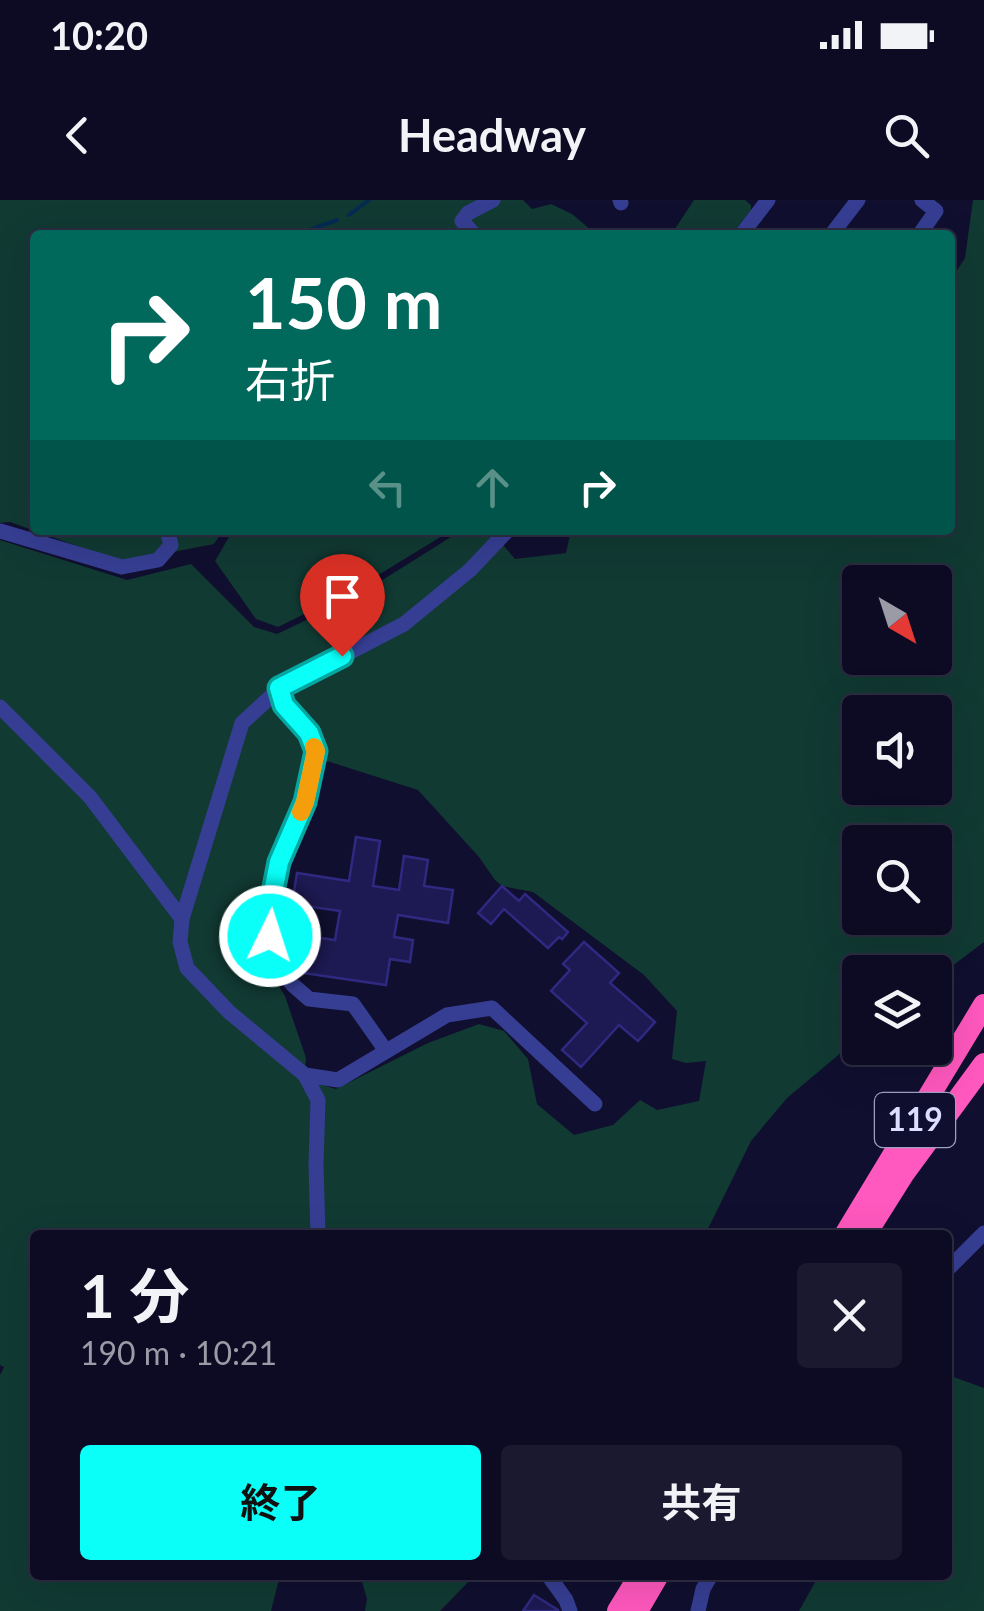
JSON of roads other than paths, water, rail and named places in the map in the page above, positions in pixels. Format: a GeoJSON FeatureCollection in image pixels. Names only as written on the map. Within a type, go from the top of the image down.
{"type":"FeatureCollection","features":[{"type":"Feature","properties":{"kind":"highway","name":"119"},"geometry":{"type":"LineString","coordinates":[[867,1230],[984,1005]]}},
{"type":"Feature","properties":{"kind":"highway","name":"119"},"geometry":{"type":"LineString","coordinates":[[898,1165],[984,1022]]}},
{"type":"Feature","properties":{"kind":"highway","name":"119"},"geometry":{"type":"LineString","coordinates":[[849,1230],[984,1047]]}},
{"type":"Feature","properties":{"kind":"highway","name":"119"},"geometry":{"type":"LineString","coordinates":[[898,1165],[984,1064]]}},
{"type":"Feature","properties":{"kind":"highway"},"geometry":{"type":"LineString","coordinates":[[618,1611],[637,1580]]}},
{"type":"Feature","properties":{"kind":"highway"},"geometry":{"type":"LineString","coordinates":[[637,1611],[655,1580]]}},
{"type":"Feature","properties":{"kind":"street"},"geometry":{"type":"LineString","coordinates":[[470,230],[462,221],[468,213],[493,200]]}},
{"type":"Feature","properties":{"kind":"street"},"geometry":{"type":"LineString","coordinates":[[835,230],[858,200]]}},
{"type":"Feature","properties":{"kind":"street"},"geometry":{"type":"LineString","coordinates":[[922,200],[936,211],[923,230]]}},
{"type":"Feature","properties":{"kind":"street"},"geometry":{"type":"LineString","coordinates":[[744,230],[762,202]]}},
{"type":"Feature","properties":{"kind":"street"},"geometry":{"type":"LineString","coordinates":[[0,531],[122,567],[158,560],[171,544],[168,535]]}},
{"type":"Feature","properties":{"kind":"street"},"geometry":{"type":"LineString","coordinates":[[318,1230],[318,1100],[304,1075],[229,1012],[187,968],[180,942],[182,919],[242,723],[279,688],[404,624],[470,570],[503,535]]}},
{"type":"Feature","properties":{"kind":"street"},"geometry":{"type":"LineString","coordinates":[[279,688],[284,705],[309,733],[316,751],[305,802],[279,862],[271,902],[270,952],[293,986],[309,998],[353,1004],[386,1051]]}},
{"type":"Feature","properties":{"kind":"street"},"geometry":{"type":"LineString","coordinates":[[0,707],[90,797],[182,919]]}},
{"type":"Feature","properties":{"kind":"street"},"geometry":{"type":"LineString","coordinates":[[304,1075],[338,1080],[447,1015],[492,1008],[595,1104]]}},
{"type":"Feature","properties":{"kind":"street"},"geometry":{"type":"LineString","coordinates":[[952,1264],[984,1233]]}},
{"type":"Feature","properties":{"kind":"street"},"geometry":{"type":"LineString","coordinates":[[552,1580],[570,1611]]}},
{"type":"Feature","properties":{"kind":"street"},"geometry":{"type":"LineString","coordinates":[[698,1611],[708,1580]]}},
{"type":"Feature","properties":{"kind":"waterway"},"geometry":{"type":"LineString","coordinates":[[349,215],[369,200]]}},
{"type":"Feature","properties":{"kind":"waterway"},"geometry":{"type":"LineString","coordinates":[[309,230],[337,220]]}}]}
